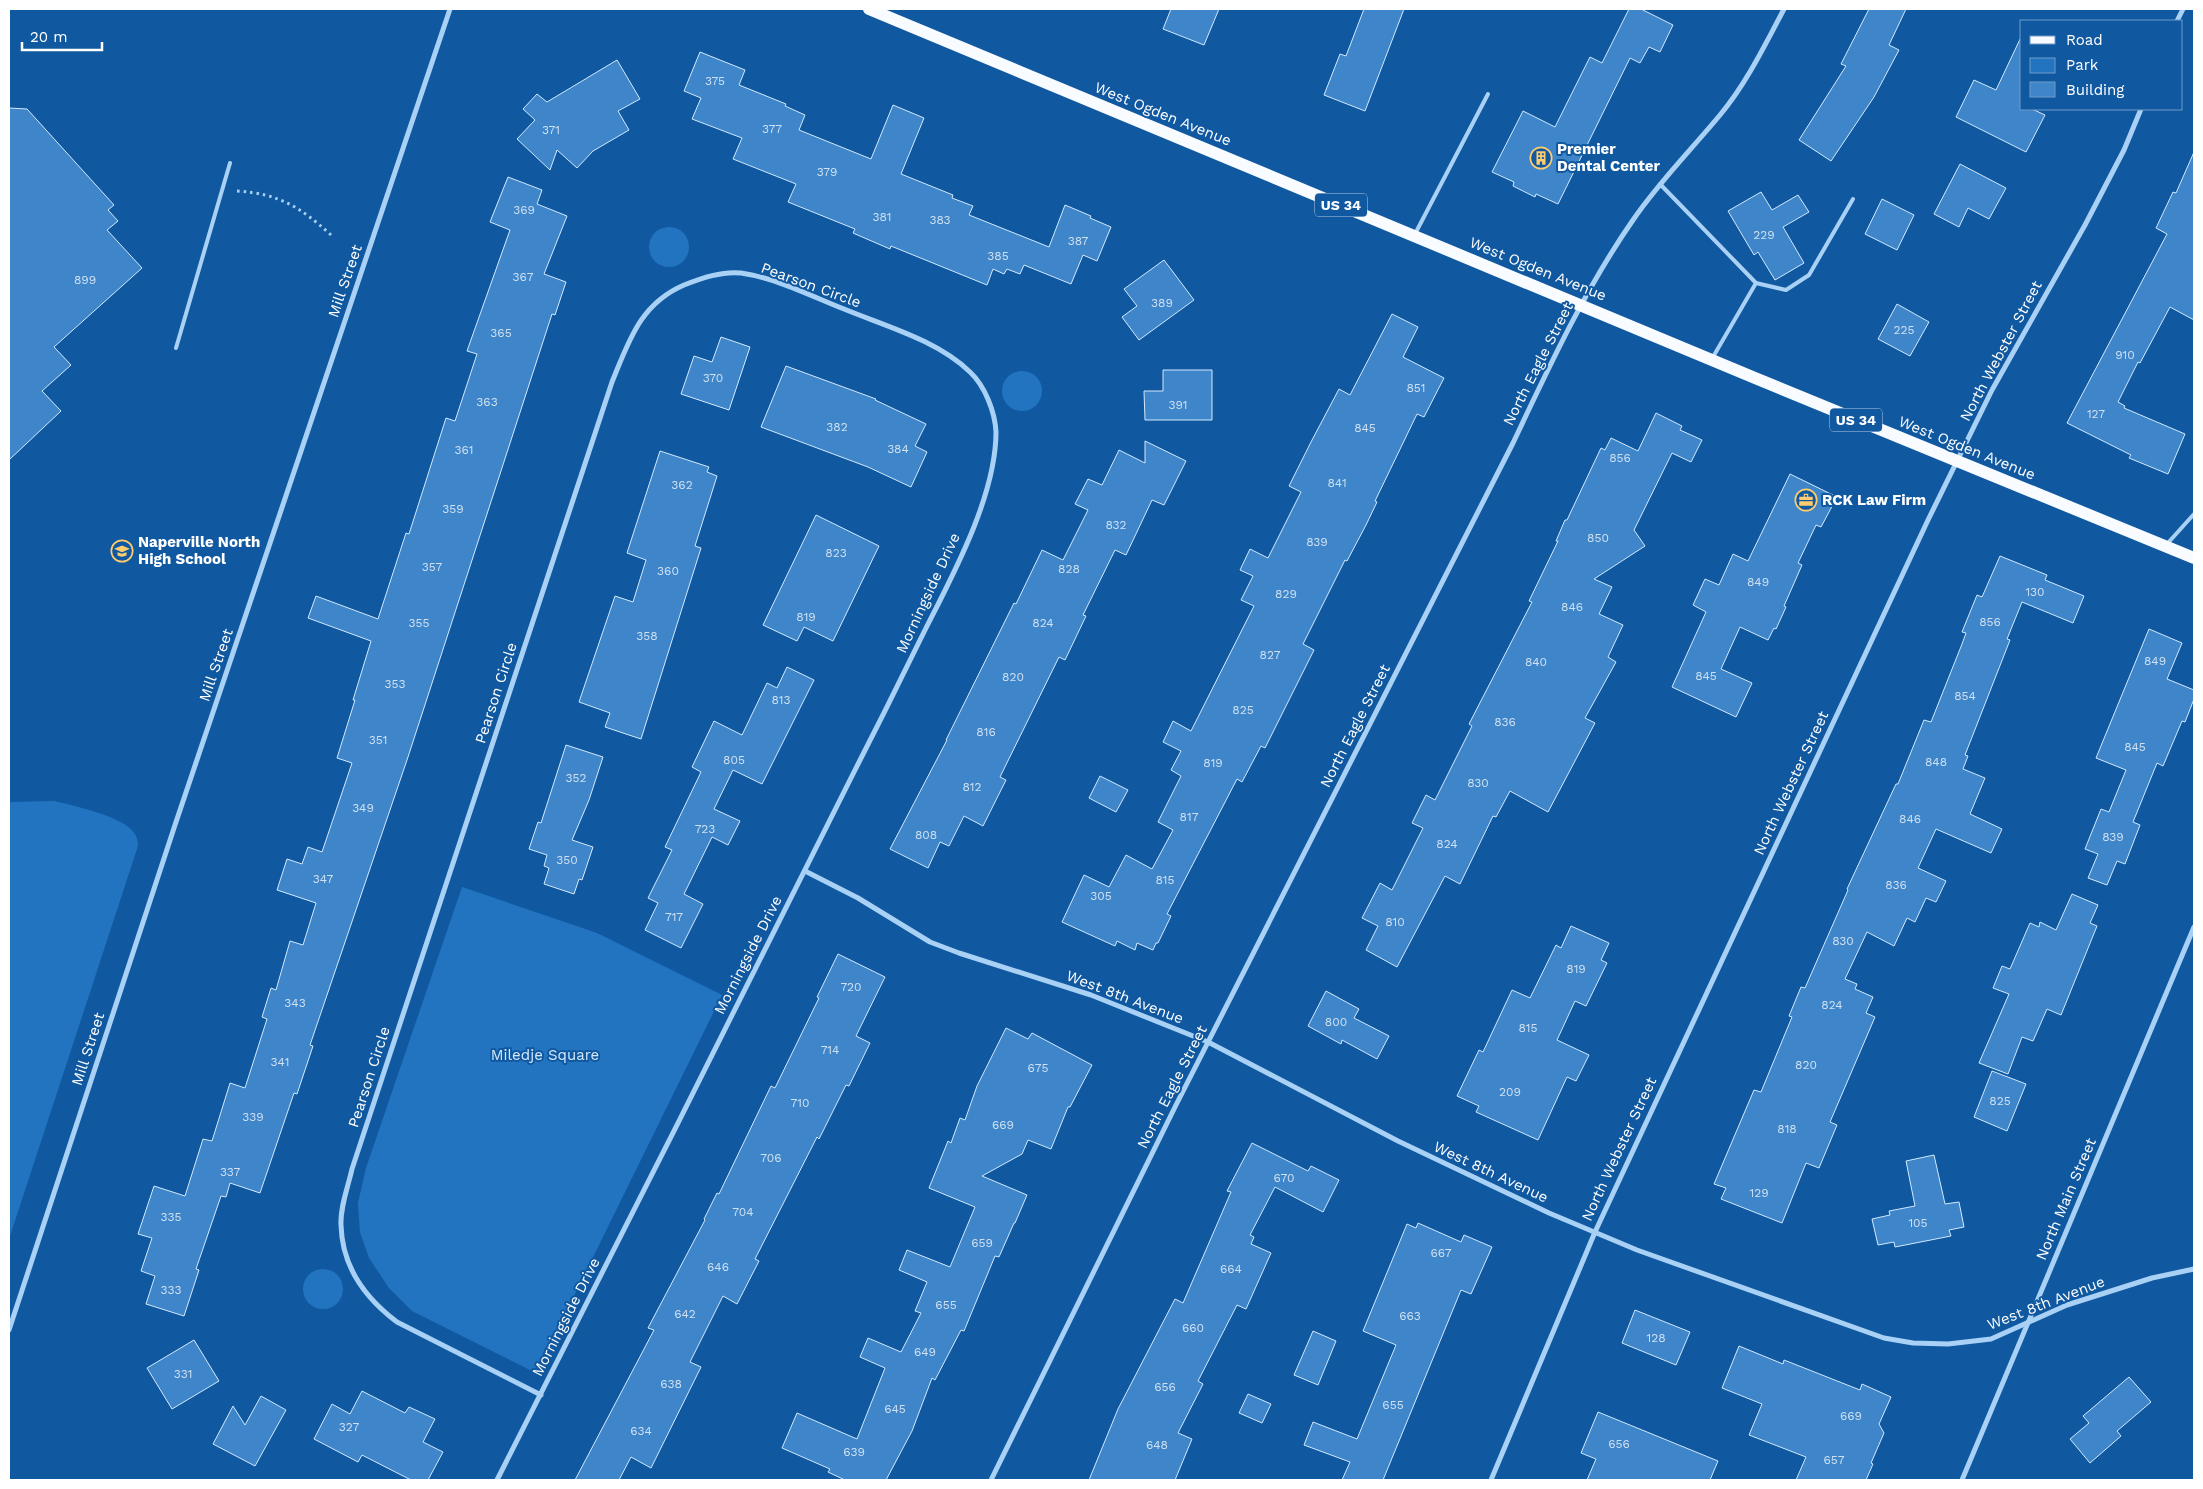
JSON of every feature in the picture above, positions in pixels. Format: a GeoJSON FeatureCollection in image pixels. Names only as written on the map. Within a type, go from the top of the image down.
{"type":"FeatureCollection","features":[{"type":"Feature","properties":{"kind":"main road","name":"West Ogden Avenue"},"geometry":{"type":"LineString","coordinates":[[869,9],[1583,305],[1711,360],[2194,558]]}},
{"type":"Feature","properties":{"kind":"street","name":"Mill Street"},"geometry":{"type":"LineString","coordinates":[[9,1330],[178,816],[450,9]]}},
{"type":"Feature","properties":{"kind":"street","name":"North Eagle Street"},"geometry":{"type":"LineString","coordinates":[[991,1480],[1208,1042],[1552,362],[1615,247],[1634,218],[1660,184],[1721,114],[1740,88],[1784,9]]}},
{"type":"Feature","properties":{"kind":"street","name":"North Webster Street"},"geometry":{"type":"LineString","coordinates":[[1491,1480],[1595,1232],[1928,520],[1992,390],[2124,150],[2141,110]]}},
{"type":"Feature","properties":{"kind":"street","name":"Pearson Circle"},"geometry":{"type":"LineString","coordinates":[[541,1395],[397,1322],[385,1313],[363,1289],[348,1264],[344,1252],[341,1224],[352,1168],[612,382],[631,336],[648,309],[682,286],[718,274],[740,273],[774,282],[939,350],[971,372],[983,389],[992,410],[996,432]]}},
{"type":"Feature","properties":{"kind":"street","name":"Morningside Drive"},"geometry":{"type":"LineString","coordinates":[[498,1480],[952,578],[978,514],[992,470],[996,432]]}},
{"type":"Feature","properties":{"kind":"street","name":"West 8th Avenue"},"geometry":{"type":"LineString","coordinates":[[804,871],[858,898],[930,942],[1091,995],[1208,1042],[1446,1165],[1595,1232],[1644,1252],[1884,1338],[1913,1343],[1971,1343],[1992,1339],[2068,1305],[2152,1278],[2194,1269]]}},
{"type":"Feature","properties":{"kind":"street","name":"North Main Street"},"geometry":{"type":"LineString","coordinates":[[1962,1480],[2194,927]]}},
{"type":"Feature","properties":{"kind":"lane"},"geometry":{"type":"LineString","coordinates":[[1414,236],[1488,94]]}},
{"type":"Feature","properties":{"kind":"lane"},"geometry":{"type":"LineString","coordinates":[[176,348],[230,163]]}},
{"type":"Feature","properties":{"kind":"lane"},"geometry":{"type":"LineString","coordinates":[[1660,184],[1756,283],[1786,290],[1809,275],[1853,199]]}},
{"type":"Feature","properties":{"kind":"lane"},"geometry":{"type":"LineString","coordinates":[[1711,360],[1756,283]]}},
{"type":"Feature","properties":{"kind":"lane"},"geometry":{"type":"LineString","coordinates":[[2165,546],[2194,514]]}},
{"type":"Feature","properties":{"kind":"path"},"geometry":{"type":"LineString","coordinates":[[223,190],[253,192],[285,200],[302,209],[331,235]]}},
{"type":"Feature","properties":{"kind":"green space"},"geometry":{"type":"Polygon","coordinates":[[[669,227],[683,233],[689,247],[683,261],[669,267],[655,261],[649,247],[655,233],[669,227]]]}},
{"type":"Feature","properties":{"kind":"green space"},"geometry":{"type":"Polygon","coordinates":[[[1018,371],[1026,371],[1033,374],[1039,380],[1042,391],[1039,402],[1033,408],[1026,411],[1018,411],[1011,408],[1005,402],[1002,395],[1002,387],[1005,380],[1011,374],[1018,371]]]}},
{"type":"Feature","properties":{"kind":"green space"},"geometry":{"type":"Polygon","coordinates":[[[54,801],[86,809],[121,822],[135,834],[138,846],[9,1239],[9,802],[54,801]]]}},
{"type":"Feature","properties":{"kind":"green space","name":"Miledje Square"},"geometry":{"type":"Polygon","coordinates":[[[462,887],[597,933],[722,995],[536,1373],[412,1311],[389,1288],[369,1258],[360,1232],[358,1203],[366,1168],[462,887]]]}},
{"type":"Feature","properties":{"kind":"green space"},"geometry":{"type":"Polygon","coordinates":[[[323,1269],[337,1275],[343,1289],[337,1303],[323,1309],[309,1303],[303,1289],[309,1275],[323,1269]]]}},
{"type":"Feature","properties":{"kind":"building"},"geometry":{"type":"Polygon","coordinates":[[[1171,9],[1219,9],[1204,45],[1163,29],[1171,9]]]}},
{"type":"Feature","properties":{"kind":"building"},"geometry":{"type":"Polygon","coordinates":[[[1364,9],[1404,9],[1365,111],[1324,95],[1340,54],[1346,56],[1364,9]]]}},
{"type":"Feature","properties":{"kind":"building"},"geometry":{"type":"Polygon","coordinates":[[[1629,9],[1641,9],[1673,25],[1660,52],[1649,47],[1640,63],[1630,58],[1558,204],[1536,194],[1535,197],[1513,186],[1514,182],[1492,172],[1523,111],[1555,127],[1590,57],[1602,63],[1629,9]]]}},
{"type":"Feature","properties":{"kind":"building"},"geometry":{"type":"Polygon","coordinates":[[[1869,9],[1906,9],[1889,45],[1899,50],[1874,97],[1831,161],[1799,140],[1846,66],[1841,64],[1869,9]]]}},
{"type":"Feature","properties":{"kind":"building"},"geometry":{"type":"Polygon","coordinates":[[[2020,39],[2020,110],[2034,110],[2045,115],[2026,152],[1956,117],[1974,80],[1996,90],[2020,39]]]}},
{"type":"Feature","properties":{"kind":"building"},"geometry":{"type":"Polygon","coordinates":[[[700,52],[745,70],[739,85],[786,104],[785,106],[805,115],[799,130],[871,159],[893,105],[924,118],[901,174],[953,195],[952,198],[973,206],[969,215],[1049,247],[1065,205],[1091,216],[1090,218],[1111,227],[1097,261],[1083,255],[1071,284],[1024,265],[1020,274],[1007,269],[1004,274],[993,269],[987,285],[891,246],[890,249],[853,233],[855,229],[788,202],[796,184],[733,159],[742,138],[692,119],[701,98],[684,91],[700,52]]]}},
{"type":"Feature","properties":{"kind":"building"},"geometry":{"type":"Polygon","coordinates":[[[617,60],[640,99],[618,111],[629,130],[593,151],[577,168],[557,150],[550,170],[517,139],[535,120],[523,109],[537,94],[547,102],[617,60]]]}},
{"type":"Feature","properties":{"kind":"building"},"geometry":{"type":"Polygon","coordinates":[[[9,108],[27,109],[114,205],[108,210],[118,221],[107,230],[142,268],[54,347],[71,365],[42,391],[61,411],[9,460],[9,108]]]}},
{"type":"Feature","properties":{"kind":"building"},"geometry":{"type":"Polygon","coordinates":[[[2194,152],[2194,320],[2170,307],[2140,363],[2138,362],[2118,402],[2125,406],[2124,408],[2185,434],[2168,474],[2129,458],[2131,455],[2067,423],[2167,234],[2156,228],[2173,192],[2176,193],[2194,152]]]}},
{"type":"Feature","properties":{"kind":"building"},"geometry":{"type":"Polygon","coordinates":[[[1960,164],[2006,188],[1989,219],[1968,208],[1959,227],[1934,214],[1960,164]]]}},
{"type":"Feature","properties":{"kind":"building"},"geometry":{"type":"Polygon","coordinates":[[[508,177],[542,190],[537,204],[567,216],[544,274],[566,282],[555,315],[552,314],[408,757],[310,1045],[313,1046],[297,1094],[294,1093],[260,1193],[230,1183],[226,1197],[221,1196],[196,1269],[199,1270],[184,1316],[146,1304],[155,1276],[141,1271],[152,1238],[138,1234],[154,1186],[185,1196],[203,1139],[212,1141],[230,1083],[245,1088],[267,1019],[262,1017],[271,988],[276,990],[290,941],[303,945],[316,903],[277,890],[287,859],[302,864],[308,847],[322,852],[352,763],[337,758],[371,641],[308,618],[316,596],[378,619],[406,533],[409,534],[446,418],[455,421],[477,354],[467,351],[510,230],[490,222],[508,177]]]}},
{"type":"Feature","properties":{"kind":"building"},"geometry":{"type":"Polygon","coordinates":[[[1761,192],[1772,210],[1798,195],[1809,212],[1783,227],[1804,263],[1775,280],[1758,252],[1754,255],[1728,211],[1761,192]]]}},
{"type":"Feature","properties":{"kind":"building"},"geometry":{"type":"Polygon","coordinates":[[[1882,199],[1914,215],[1897,250],[1865,234],[1882,199]]]}},
{"type":"Feature","properties":{"kind":"building"},"geometry":{"type":"Polygon","coordinates":[[[1164,260],[1194,300],[1139,340],[1122,317],[1137,306],[1124,289],[1164,260]]]}},
{"type":"Feature","properties":{"kind":"building"},"geometry":{"type":"Polygon","coordinates":[[[1897,304],[1929,322],[1910,356],[1878,339],[1897,304]]]}},
{"type":"Feature","properties":{"kind":"building"},"geometry":{"type":"Polygon","coordinates":[[[1392,314],[1418,327],[1403,357],[1444,378],[1424,417],[1417,414],[1375,501],[1377,502],[1366,525],[1347,561],[1345,560],[1303,644],[1314,650],[1265,748],[1261,746],[1242,782],[1237,779],[1167,914],[1171,916],[1153,950],[1137,943],[1135,950],[1117,941],[1115,946],[1062,922],[1084,875],[1109,887],[1126,855],[1152,869],[1173,830],[1158,822],[1181,776],[1171,770],[1181,751],[1163,742],[1173,721],[1191,731],[1254,606],[1241,600],[1253,576],[1240,570],[1250,549],[1268,558],[1301,492],[1289,486],[1311,442],[1339,389],[1350,395],[1392,314]]]}},
{"type":"Feature","properties":{"kind":"building"},"geometry":{"type":"Polygon","coordinates":[[[721,337],[750,347],[729,410],[681,394],[694,356],[712,362],[721,337]]]}},
{"type":"Feature","properties":{"kind":"building"},"geometry":{"type":"Polygon","coordinates":[[[786,366],[876,399],[926,424],[915,446],[927,452],[911,487],[868,467],[761,427],[786,366]]]}},
{"type":"Feature","properties":{"kind":"building"},"geometry":{"type":"Polygon","coordinates":[[[1163,370],[1212,370],[1212,420],[1145,420],[1144,391],[1163,391],[1163,370]]]}},
{"type":"Feature","properties":{"kind":"building"},"geometry":{"type":"Polygon","coordinates":[[[1656,413],[1682,426],[1680,430],[1702,440],[1691,462],[1672,453],[1634,530],[1645,546],[1594,579],[1612,587],[1599,614],[1623,625],[1608,657],[1616,662],[1585,718],[1595,723],[1548,812],[1510,791],[1496,817],[1493,816],[1460,884],[1445,876],[1397,967],[1366,950],[1378,926],[1362,918],[1380,883],[1392,890],[1423,828],[1412,823],[1426,795],[1435,800],[1472,726],[1469,724],[1532,602],[1529,601],[1558,541],[1556,541],[1565,520],[1567,520],[1601,448],[1605,450],[1611,438],[1638,451],[1656,413]]]}},
{"type":"Feature","properties":{"kind":"building"},"geometry":{"type":"Polygon","coordinates":[[[1145,441],[1186,461],[1164,505],[1152,500],[1126,555],[1115,550],[1083,615],[1086,616],[1065,660],[1059,657],[1000,777],[1006,780],[983,826],[964,816],[949,846],[940,842],[928,868],[890,849],[1042,550],[1063,560],[1088,510],[1075,504],[1088,479],[1102,485],[1119,450],[1145,463],[1145,441]]]}},
{"type":"Feature","properties":{"kind":"building"},"geometry":{"type":"Polygon","coordinates":[[[660,451],[709,467],[707,472],[717,476],[695,546],[701,548],[641,739],[605,727],[610,713],[579,702],[615,596],[633,602],[646,560],[627,553],[660,451]]]}},
{"type":"Feature","properties":{"kind":"building"},"geometry":{"type":"Polygon","coordinates":[[[1790,474],[1837,497],[1821,527],[1816,525],[1798,563],[1802,565],[1784,606],[1786,607],[1776,629],[1774,628],[1768,640],[1740,627],[1721,669],[1752,683],[1736,717],[1672,687],[1706,612],[1693,605],[1705,579],[1719,585],[1733,554],[1748,561],[1790,474]]]}},
{"type":"Feature","properties":{"kind":"building"},"geometry":{"type":"Polygon","coordinates":[[[816,515],[879,546],[833,641],[804,627],[797,641],[763,625],[816,515]]]}},
{"type":"Feature","properties":{"kind":"building"},"geometry":{"type":"Polygon","coordinates":[[[2000,556],[2047,575],[2045,580],[2084,596],[2073,623],[2022,602],[2007,639],[2010,640],[1965,755],[1968,756],[1963,769],[1985,778],[1970,814],[2002,829],[1991,853],[1936,829],[1918,868],[1946,881],[1936,902],[1926,898],[1915,922],[1907,918],[1894,946],[1867,932],[1845,979],[1857,984],[1855,989],[1873,997],[1866,1013],[1875,1017],[1830,1122],[1837,1125],[1819,1168],[1806,1163],[1782,1223],[1721,1199],[1726,1188],[1714,1184],[1754,1090],[1761,1092],[1792,1017],[1789,1016],[1801,987],[1805,988],[1847,889],[1896,784],[1898,784],[1924,720],[1931,722],[1966,633],[1962,632],[1977,595],[1982,597],[2000,556]]]}},
{"type":"Feature","properties":{"kind":"building"},"geometry":{"type":"Polygon","coordinates":[[[2149,629],[2182,643],[2167,679],[2194,690],[2194,699],[2185,722],[2182,721],[2163,766],[2157,763],[2133,822],[2140,825],[2125,864],[2117,861],[2107,885],[2088,878],[2098,854],[2085,849],[2101,809],[2109,812],[2126,770],[2096,758],[2149,629]]]}},
{"type":"Feature","properties":{"kind":"building"},"geometry":{"type":"Polygon","coordinates":[[[787,667],[814,680],[762,784],[733,770],[714,809],[740,821],[728,845],[712,837],[684,894],[703,904],[681,948],[645,930],[658,903],[648,898],[672,850],[665,847],[701,772],[692,767],[714,721],[742,735],[767,683],[777,688],[787,667]]]}},
{"type":"Feature","properties":{"kind":"building"},"geometry":{"type":"Polygon","coordinates":[[[566,745],[603,757],[589,800],[572,840],[593,847],[582,880],[579,879],[574,894],[544,884],[549,868],[544,866],[547,855],[529,849],[538,822],[541,823],[566,745]]]}},
{"type":"Feature","properties":{"kind":"building"},"geometry":{"type":"Polygon","coordinates":[[[1100,776],[1128,790],[1116,812],[1089,798],[1100,776]]]}},
{"type":"Feature","properties":{"kind":"building"},"geometry":{"type":"Polygon","coordinates":[[[2072,894],[2098,905],[2090,923],[2097,926],[2061,1015],[2047,1009],[2033,1041],[2022,1037],[2008,1074],[1979,1063],[2009,994],[1993,988],[2002,966],[2010,969],[2030,923],[2039,927],[2040,922],[2056,930],[2072,894]]]}},
{"type":"Feature","properties":{"kind":"building"},"geometry":{"type":"Polygon","coordinates":[[[1571,926],[1609,943],[1601,960],[1607,963],[1586,1006],[1575,1001],[1557,1040],[1589,1055],[1576,1081],[1567,1077],[1538,1140],[1476,1112],[1479,1106],[1457,1096],[1479,1050],[1483,1052],[1512,990],[1530,998],[1556,945],[1561,948],[1571,926]]]}},
{"type":"Feature","properties":{"kind":"building"},"geometry":{"type":"Polygon","coordinates":[[[838,954],[885,977],[856,1036],[870,1043],[849,1086],[846,1085],[819,1139],[817,1137],[755,1259],[759,1261],[737,1304],[723,1296],[690,1362],[701,1367],[651,1468],[631,1457],[619,1480],[575,1480],[654,1330],[648,1328],[705,1220],[717,1193],[719,1194],[771,1086],[775,1088],[819,998],[817,997],[838,954]]]}},
{"type":"Feature","properties":{"kind":"building"},"geometry":{"type":"Polygon","coordinates":[[[1326,991],[1359,1009],[1354,1018],[1389,1036],[1377,1059],[1342,1040],[1341,1044],[1308,1026],[1326,991]]]}},
{"type":"Feature","properties":{"kind":"building"},"geometry":{"type":"Polygon","coordinates":[[[1006,1028],[1028,1039],[1032,1033],[1092,1065],[1070,1107],[1068,1107],[1051,1149],[1028,1140],[1022,1154],[982,1176],[1027,1195],[1015,1223],[999,1257],[995,1256],[964,1331],[961,1330],[935,1380],[932,1378],[912,1431],[886,1480],[845,1480],[828,1472],[830,1469],[782,1448],[797,1413],[857,1439],[885,1368],[860,1357],[868,1338],[901,1352],[921,1313],[915,1311],[927,1282],[899,1270],[907,1250],[950,1267],[975,1207],[929,1188],[948,1141],[951,1143],[960,1118],[965,1120],[977,1086],[1006,1028]]]}},
{"type":"Feature","properties":{"kind":"building"},"geometry":{"type":"Polygon","coordinates":[[[1992,1071],[2026,1084],[2007,1131],[1974,1117],[1992,1071]]]}},
{"type":"Feature","properties":{"kind":"building"},"geometry":{"type":"Polygon","coordinates":[[[1252,1143],[1308,1171],[1311,1166],[1339,1180],[1323,1212],[1275,1187],[1250,1235],[1254,1237],[1251,1244],[1271,1253],[1246,1309],[1237,1305],[1198,1381],[1203,1384],[1178,1433],[1192,1439],[1175,1480],[1089,1480],[1118,1409],[1175,1299],[1183,1303],[1231,1192],[1227,1191],[1252,1143]]]}},
{"type":"Feature","properties":{"kind":"building"},"geometry":{"type":"Polygon","coordinates":[[[1934,1155],[1945,1204],[1959,1202],[1964,1227],[1949,1230],[1951,1236],[1895,1247],[1894,1242],[1878,1245],[1872,1219],[1890,1215],[1889,1211],[1915,1206],[1906,1161],[1934,1155]]]}},
{"type":"Feature","properties":{"kind":"building"},"geometry":{"type":"Polygon","coordinates":[[[1418,1223],[1461,1242],[1464,1235],[1492,1247],[1471,1294],[1461,1290],[1383,1480],[1342,1480],[1350,1462],[1304,1445],[1313,1422],[1357,1439],[1396,1345],[1363,1331],[1407,1224],[1416,1228],[1418,1223]]]}},
{"type":"Feature","properties":{"kind":"building"},"geometry":{"type":"Polygon","coordinates":[[[1635,1310],[1690,1332],[1676,1365],[1622,1343],[1635,1310]]]}},
{"type":"Feature","properties":{"kind":"building"},"geometry":{"type":"Polygon","coordinates":[[[1313,1331],[1336,1341],[1318,1385],[1294,1375],[1313,1331]]]}},
{"type":"Feature","properties":{"kind":"building"},"geometry":{"type":"Polygon","coordinates":[[[194,1340],[219,1381],[172,1409],[147,1368],[194,1340]]]}},
{"type":"Feature","properties":{"kind":"building"},"geometry":{"type":"Polygon","coordinates":[[[1739,1346],[1783,1364],[1784,1360],[1860,1390],[1862,1384],[1891,1397],[1879,1424],[1884,1433],[1866,1480],[1796,1480],[1806,1457],[1749,1435],[1762,1404],[1722,1388],[1739,1346]]]}},
{"type":"Feature","properties":{"kind":"building"},"geometry":{"type":"Polygon","coordinates":[[[2129,1377],[2151,1402],[2117,1431],[2121,1436],[2090,1463],[2070,1439],[2089,1423],[2083,1416],[2129,1377]]]}},
{"type":"Feature","properties":{"kind":"building"},"geometry":{"type":"Polygon","coordinates":[[[362,1391],[405,1413],[409,1407],[435,1419],[423,1442],[443,1452],[428,1480],[411,1480],[362,1455],[358,1462],[314,1439],[332,1404],[350,1414],[362,1391]]]}},
{"type":"Feature","properties":{"kind":"building"},"geometry":{"type":"Polygon","coordinates":[[[1248,1394],[1271,1404],[1262,1423],[1239,1413],[1248,1394]]]}},
{"type":"Feature","properties":{"kind":"building"},"geometry":{"type":"Polygon","coordinates":[[[261,1396],[286,1410],[255,1466],[213,1444],[233,1406],[245,1425],[261,1396]]]}},
{"type":"Feature","properties":{"kind":"building"},"geometry":{"type":"Polygon","coordinates":[[[1598,1412],[1718,1461],[1710,1480],[1587,1480],[1596,1459],[1581,1453],[1598,1412]]]}},
{"type":"Feature","properties":{"kind":"place","name":"Premier Dental Center"},"geometry":{"type":"Point","coordinates":[1541,158]}},
{"type":"Feature","properties":{"kind":"place","name":"RCK Law Firm"},"geometry":{"type":"Point","coordinates":[1806,500]}},
{"type":"Feature","properties":{"kind":"place","name":"Naperville North High School"},"geometry":{"type":"Point","coordinates":[122,551]}}]}
